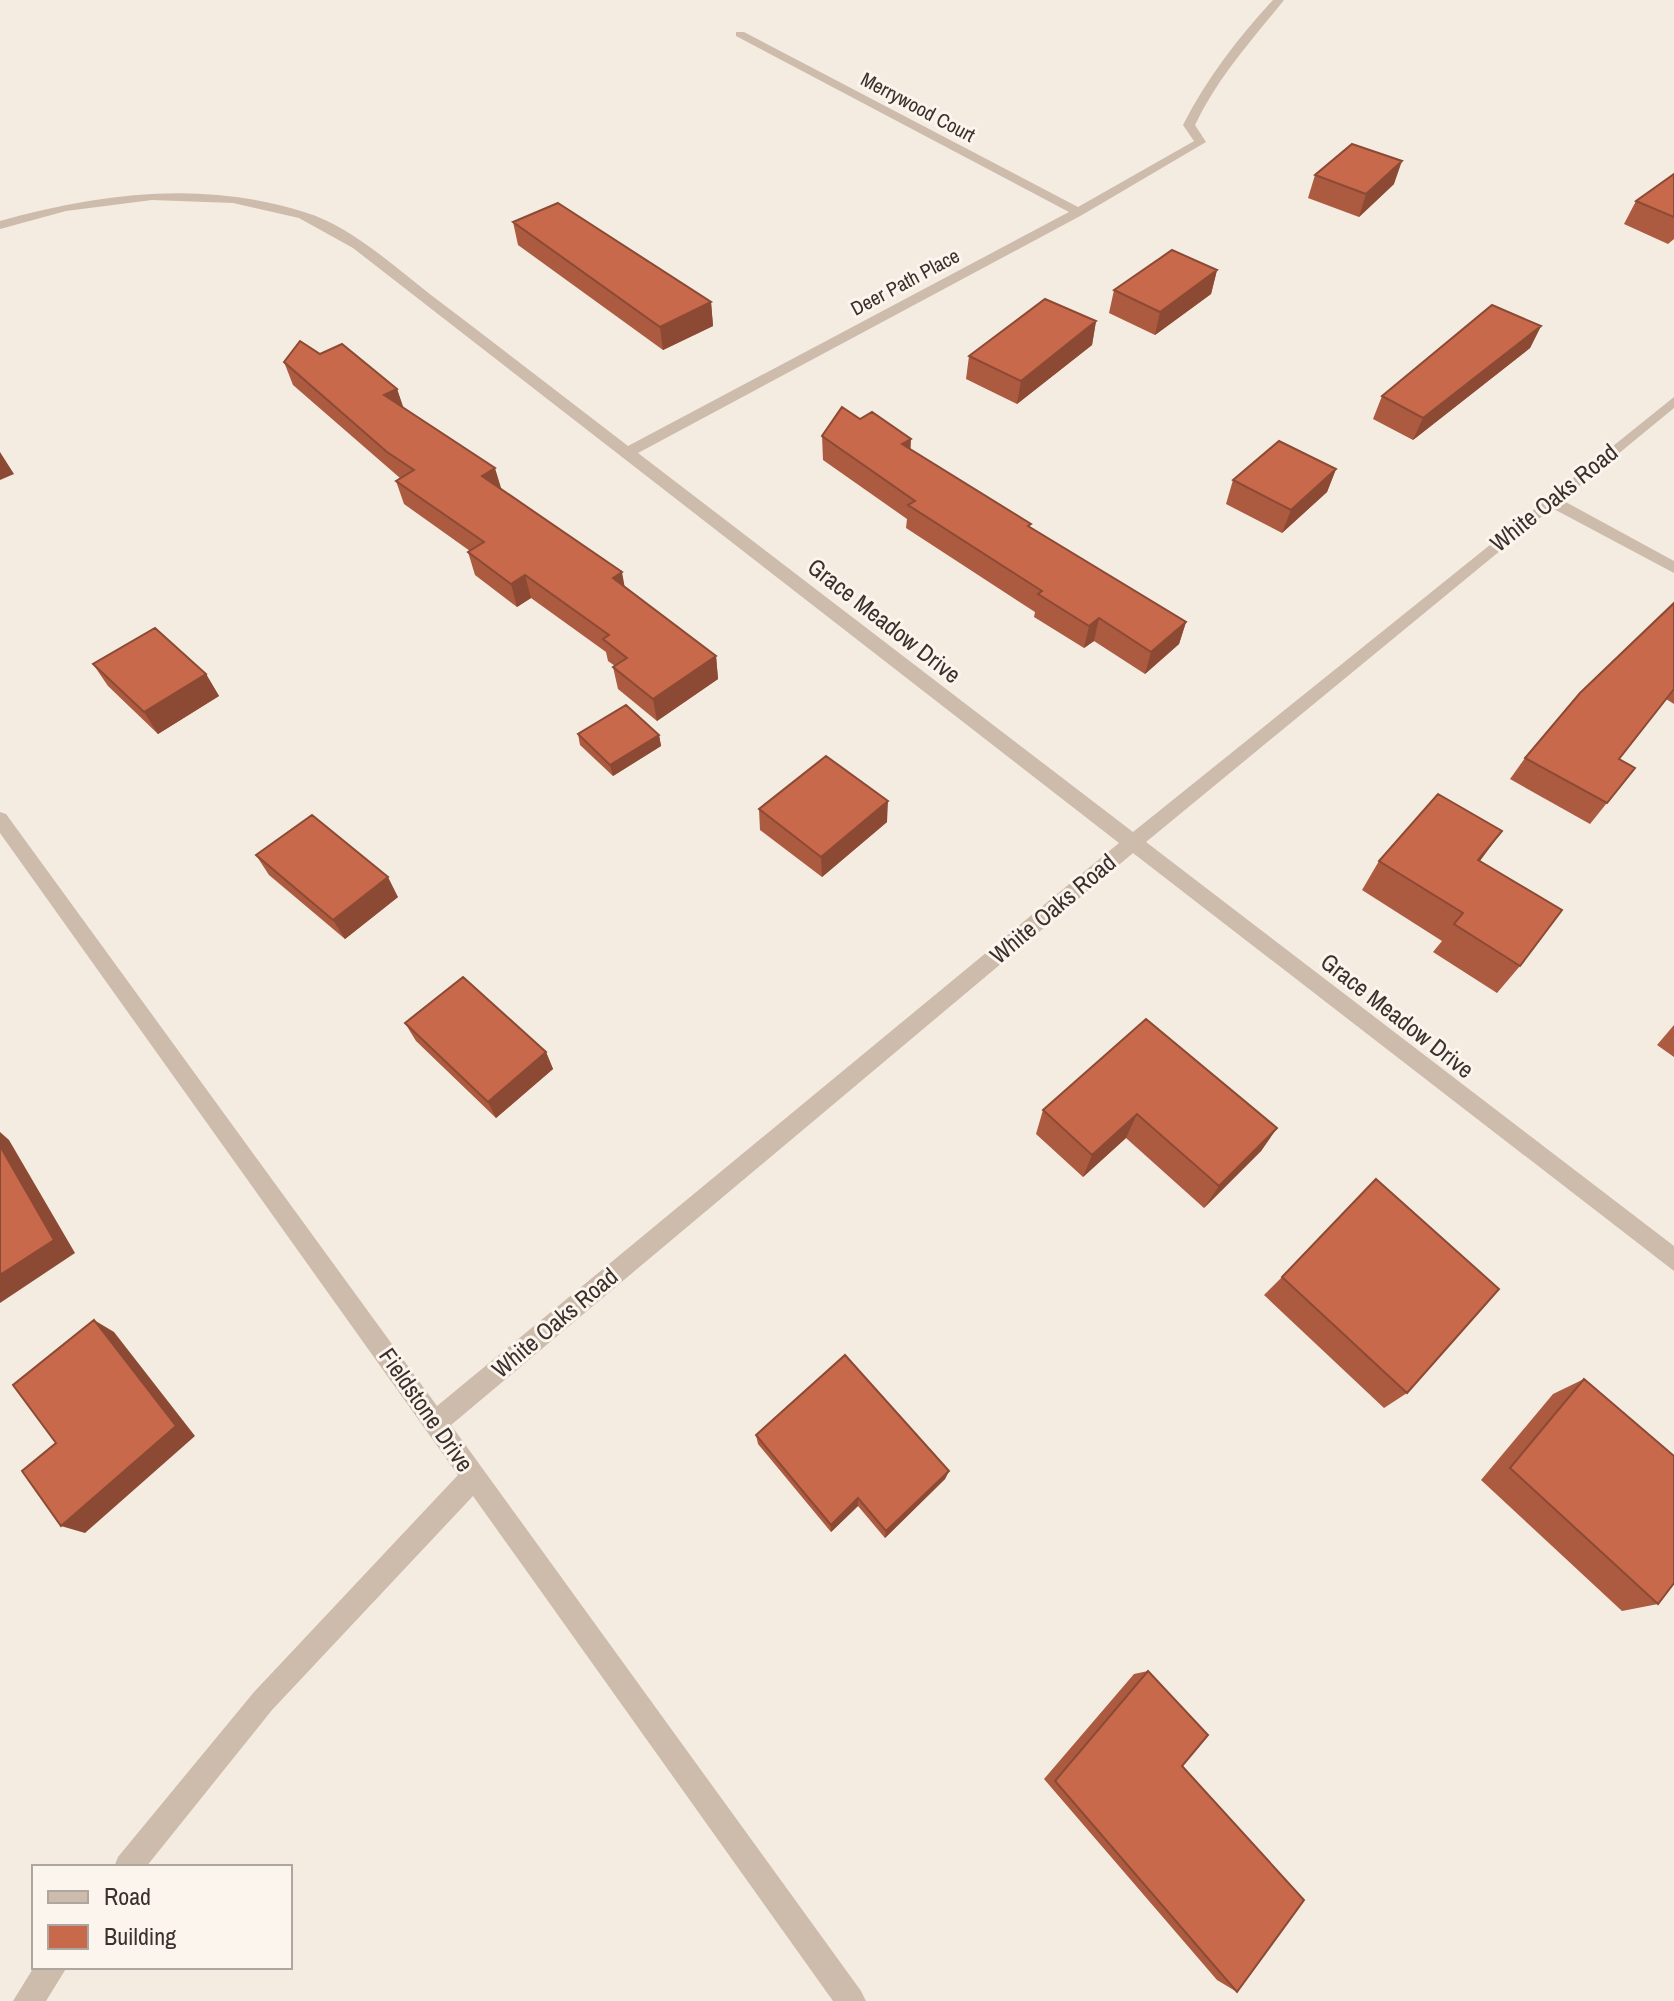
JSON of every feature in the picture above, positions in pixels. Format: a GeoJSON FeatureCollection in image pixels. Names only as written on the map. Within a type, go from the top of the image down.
{"type":"FeatureCollection","features":[{"type":"Feature","properties":{"kind":"street","name":"Deer Path Place"},"geometry":{"type":"LineString","coordinates":[[626,453],[1078,212],[1200,142],[1189,125],[1205,91],[1241,41],[1279,0]]}},
{"type":"Feature","properties":{"kind":"street","name":"Merrywood Court"},"geometry":{"type":"LineString","coordinates":[[740,34],[1078,212]]}},
{"type":"Feature","properties":{"kind":"street","name":"Grace Meadow Drive"},"geometry":{"type":"LineString","coordinates":[[0,225],[65,207],[152,196],[233,199],[303,215],[358,245],[1674,1260]]}},
{"type":"Feature","properties":{"kind":"street","name":"White Oaks Road"},"geometry":{"type":"LineString","coordinates":[[436,1422],[1132,843],[1674,401]]}},
{"type":"Feature","properties":{"kind":"street"},"geometry":{"type":"LineString","coordinates":[[1551,501],[1674,568]]}},
{"type":"Feature","properties":{"kind":"street","name":"Fieldstone Drive"},"geometry":{"type":"LineString","coordinates":[[0,819],[851,2001]]}},
{"type":"Feature","properties":{"kind":"street"},"geometry":{"type":"LineString","coordinates":[[130,1865],[263,1701],[473,1477]]}},
{"type":"Feature","properties":{"kind":"street"},"geometry":{"type":"LineString","coordinates":[[28,2001],[51,1969]]}},
{"type":"Feature","properties":{"kind":"building"},"geometry":{"type":"Polygon","coordinates":[[[1352,144],[1402,161],[1366,194],[1315,175],[1352,144]]]}},
{"type":"Feature","properties":{"kind":"building"},"geometry":{"type":"Polygon","coordinates":[[[1674,174],[1674,217],[1636,201],[1674,174]]]}},
{"type":"Feature","properties":{"kind":"building"},"geometry":{"type":"Polygon","coordinates":[[[558,203],[711,302],[660,327],[513,222],[558,203]]]}},
{"type":"Feature","properties":{"kind":"building"},"geometry":{"type":"Polygon","coordinates":[[[1172,250],[1217,270],[1160,312],[1114,290],[1172,250]]]}},
{"type":"Feature","properties":{"kind":"building"},"geometry":{"type":"Polygon","coordinates":[[[1045,299],[1096,321],[1021,381],[969,356],[1045,299]]]}},
{"type":"Feature","properties":{"kind":"building"},"geometry":{"type":"Polygon","coordinates":[[[1492,305],[1541,326],[1423,418],[1382,396],[1492,305]]]}},
{"type":"Feature","properties":{"kind":"building"},"geometry":{"type":"Polygon","coordinates":[[[300,341],[320,354],[342,344],[397,389],[384,395],[495,468],[482,476],[622,572],[613,578],[716,656],[653,699],[613,667],[627,658],[603,639],[609,635],[525,575],[511,584],[468,552],[484,542],[396,481],[414,470],[387,452],[284,362],[300,341]]]}},
{"type":"Feature","properties":{"kind":"building"},"geometry":{"type":"Polygon","coordinates":[[[842,407],[860,419],[872,412],[911,439],[902,444],[1031,524],[1028,526],[1186,622],[1151,652],[1099,618],[1089,626],[1038,594],[1042,591],[908,505],[915,501],[822,436],[842,407]]]}},
{"type":"Feature","properties":{"kind":"building"},"geometry":{"type":"Polygon","coordinates":[[[1279,441],[1336,469],[1291,510],[1233,480],[1279,441]]]}},
{"type":"Feature","properties":{"kind":"building"},"geometry":{"type":"Polygon","coordinates":[[[1674,603],[1674,689],[1619,759],[1635,768],[1607,803],[1525,758],[1580,693],[1674,603]]]}},
{"type":"Feature","properties":{"kind":"building"},"geometry":{"type":"Polygon","coordinates":[[[155,628],[206,674],[144,712],[93,664],[155,628]]]}},
{"type":"Feature","properties":{"kind":"building"},"geometry":{"type":"Polygon","coordinates":[[[626,705],[659,735],[610,765],[578,734],[626,705]]]}},
{"type":"Feature","properties":{"kind":"building"},"geometry":{"type":"Polygon","coordinates":[[[826,756],[888,801],[821,857],[759,809],[826,756]]]}},
{"type":"Feature","properties":{"kind":"building"},"geometry":{"type":"Polygon","coordinates":[[[1438,794],[1502,831],[1478,860],[1562,910],[1520,966],[1454,924],[1463,913],[1379,861],[1438,794]]]}},
{"type":"Feature","properties":{"kind":"building"},"geometry":{"type":"Polygon","coordinates":[[[312,815],[388,877],[333,920],[256,855],[312,815]]]}},
{"type":"Feature","properties":{"kind":"building"},"geometry":{"type":"Polygon","coordinates":[[[463,977],[546,1052],[488,1102],[405,1023],[463,977]]]}},
{"type":"Feature","properties":{"kind":"building"},"geometry":{"type":"Polygon","coordinates":[[[1146,1019],[1277,1128],[1219,1186],[1137,1114],[1092,1155],[1043,1110],[1146,1019]]]}},
{"type":"Feature","properties":{"kind":"building"},"geometry":{"type":"Polygon","coordinates":[[[0,1146],[54,1240],[0,1275],[0,1146]]]}},
{"type":"Feature","properties":{"kind":"building"},"geometry":{"type":"Polygon","coordinates":[[[1376,1179],[1499,1289],[1407,1393],[1282,1277],[1376,1179]]]}},
{"type":"Feature","properties":{"kind":"building"},"geometry":{"type":"Polygon","coordinates":[[[94,1320],[176,1426],[61,1526],[22,1471],[56,1443],[13,1385],[94,1320]]]}},
{"type":"Feature","properties":{"kind":"building"},"geometry":{"type":"Polygon","coordinates":[[[845,1355],[949,1471],[886,1531],[858,1498],[831,1525],[756,1435],[845,1355]]]}},
{"type":"Feature","properties":{"kind":"building"},"geometry":{"type":"Polygon","coordinates":[[[1584,1379],[1674,1456],[1674,1583],[1658,1604],[1510,1468],[1584,1379]]]}},
{"type":"Feature","properties":{"kind":"building"},"geometry":{"type":"Polygon","coordinates":[[[1148,1671],[1208,1735],[1182,1766],[1304,1900],[1237,1992],[1055,1781],[1148,1671]]]}}]}
